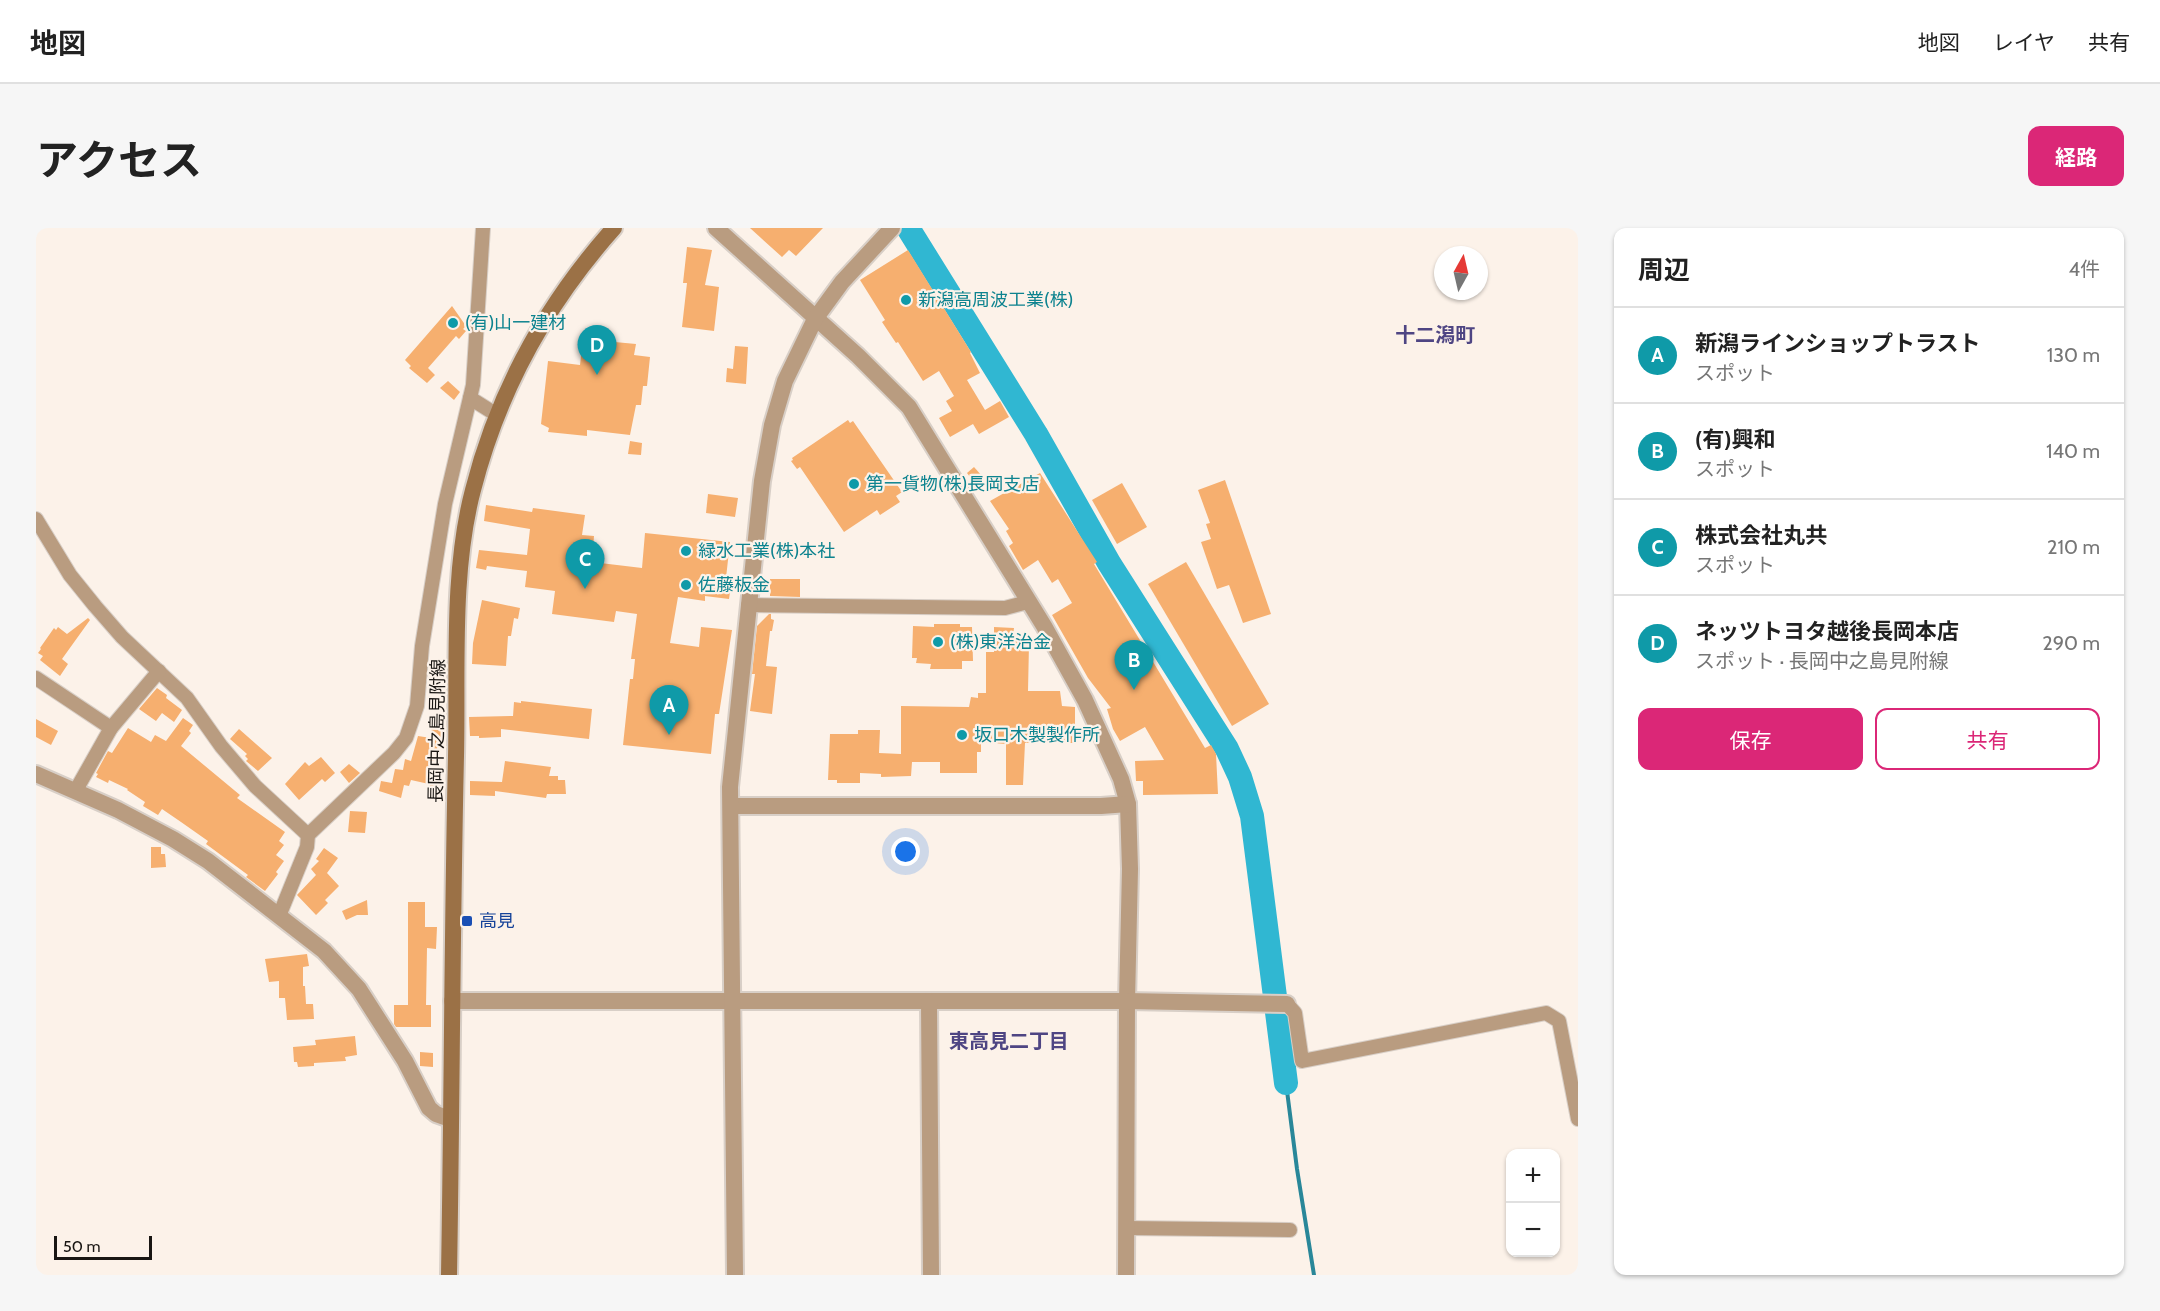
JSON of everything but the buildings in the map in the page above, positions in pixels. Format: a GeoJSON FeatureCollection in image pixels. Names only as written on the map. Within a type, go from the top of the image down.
{"type":"FeatureCollection","features":[{"type":"Feature","properties":{"kind":"main road","name":"長岡中之島見附線"},"geometry":{"type":"LineString","coordinates":[[449,1275],[457,636],[465,527],[472,492],[497,415],[545,318],[589,256],[614,228]]}},
{"type":"Feature","properties":{"kind":"street"},"geometry":{"type":"LineString","coordinates":[[279,916],[307,847],[308,835],[394,753],[406,738],[412,724],[417,706],[422,646],[445,504],[473,385],[483,228]]}},
{"type":"Feature","properties":{"kind":"street"},"geometry":{"type":"LineString","coordinates":[[716,228],[858,356],[909,407],[945,463],[1085,700],[1121,779],[1128,804],[1130,869],[1126,1275]]}},
{"type":"Feature","properties":{"kind":"street"},"geometry":{"type":"LineString","coordinates":[[735,1275],[730,787],[762,481],[772,425],[785,381],[815,319],[842,282],[892,228]]}},
{"type":"Feature","properties":{"kind":"street"},"geometry":{"type":"LineString","coordinates":[[470,398],[497,415]]}},
{"type":"Feature","properties":{"kind":"street"},"geometry":{"type":"LineString","coordinates":[[36,519],[70,574],[95,606],[122,637],[187,698],[221,746],[255,786],[308,835]]}},
{"type":"Feature","properties":{"kind":"street"},"geometry":{"type":"LineString","coordinates":[[748,605],[1005,608],[1028,602]]}},
{"type":"Feature","properties":{"kind":"street"},"geometry":{"type":"LineString","coordinates":[[76,790],[111,728],[159,670]]}},
{"type":"Feature","properties":{"kind":"street"},"geometry":{"type":"LineString","coordinates":[[36,678],[111,728]]}},
{"type":"Feature","properties":{"kind":"street"},"geometry":{"type":"LineString","coordinates":[[36,774],[76,790],[173,839],[208,861],[324,951],[359,989],[405,1061],[429,1108],[436,1114],[450,1119]]}},
{"type":"Feature","properties":{"kind":"street"},"geometry":{"type":"LineString","coordinates":[[731,806],[1101,806],[1128,804]]}},
{"type":"Feature","properties":{"kind":"street"},"geometry":{"type":"LineString","coordinates":[[452,1001],[1127,1001],[1287,1004],[1295,1012],[1302,1060],[1546,1013],[1559,1021],[1578,1119]]}},
{"type":"Feature","properties":{"kind":"street"},"geometry":{"type":"LineString","coordinates":[[929,1002],[931,1275]]}},
{"type":"Feature","properties":{"kind":"street"},"geometry":{"type":"LineString","coordinates":[[1126,1228],[1290,1230]]}},
{"type":"Feature","properties":{"kind":"waterway"},"geometry":{"type":"LineString","coordinates":[[908,228],[1036,434],[1109,563],[1227,749],[1240,777],[1252,816],[1286,1083]]}},
{"type":"Feature","properties":{"kind":"waterway"},"geometry":{"type":"LineString","coordinates":[[1286,1083],[1314,1275]]}},
{"type":"Feature","properties":{"kind":"place","name":"新潟高周波工業(株)"},"geometry":{"type":"Point","coordinates":[906,300]}},
{"type":"Feature","properties":{"kind":"place","name":"(有)山一建材"},"geometry":{"type":"Point","coordinates":[453,323]}},
{"type":"Feature","properties":{"kind":"place","name":"ネッツトヨタ越後長岡本店"},"geometry":{"type":"Point","coordinates":[597,375]}},
{"type":"Feature","properties":{"kind":"place","name":"第一貨物(株)長岡支店"},"geometry":{"type":"Point","coordinates":[854,484]}},
{"type":"Feature","properties":{"kind":"place","name":"緑水工業(株)本社"},"geometry":{"type":"Point","coordinates":[686,551]}},
{"type":"Feature","properties":{"kind":"place","name":"佐藤板金"},"geometry":{"type":"Point","coordinates":[686,585]}},
{"type":"Feature","properties":{"kind":"place","name":"株式会社丸共"},"geometry":{"type":"Point","coordinates":[585,589]}},
{"type":"Feature","properties":{"kind":"place","name":"(株)東洋治金"},"geometry":{"type":"Point","coordinates":[938,642]}},
{"type":"Feature","properties":{"kind":"place","name":"(有)興和"},"geometry":{"type":"Point","coordinates":[1134,690]}},
{"type":"Feature","properties":{"kind":"place","name":"新潟ラインショップトラスト"},"geometry":{"type":"Point","coordinates":[669,735]}},
{"type":"Feature","properties":{"kind":"place","name":"坂口木製製作所"},"geometry":{"type":"Point","coordinates":[962,735]}},
{"type":"Feature","properties":{"kind":"place","name":"高見"},"geometry":{"type":"Point","coordinates":[467,921]}},
{"type":"Feature","properties":{"kind":"district","name":"十二潟町"},"geometry":{"type":"Point","coordinates":[1435,335]}},
{"type":"Feature","properties":{"kind":"district","name":"東高見二丁目"},"geometry":{"type":"Point","coordinates":[1009,1041]}}]}
